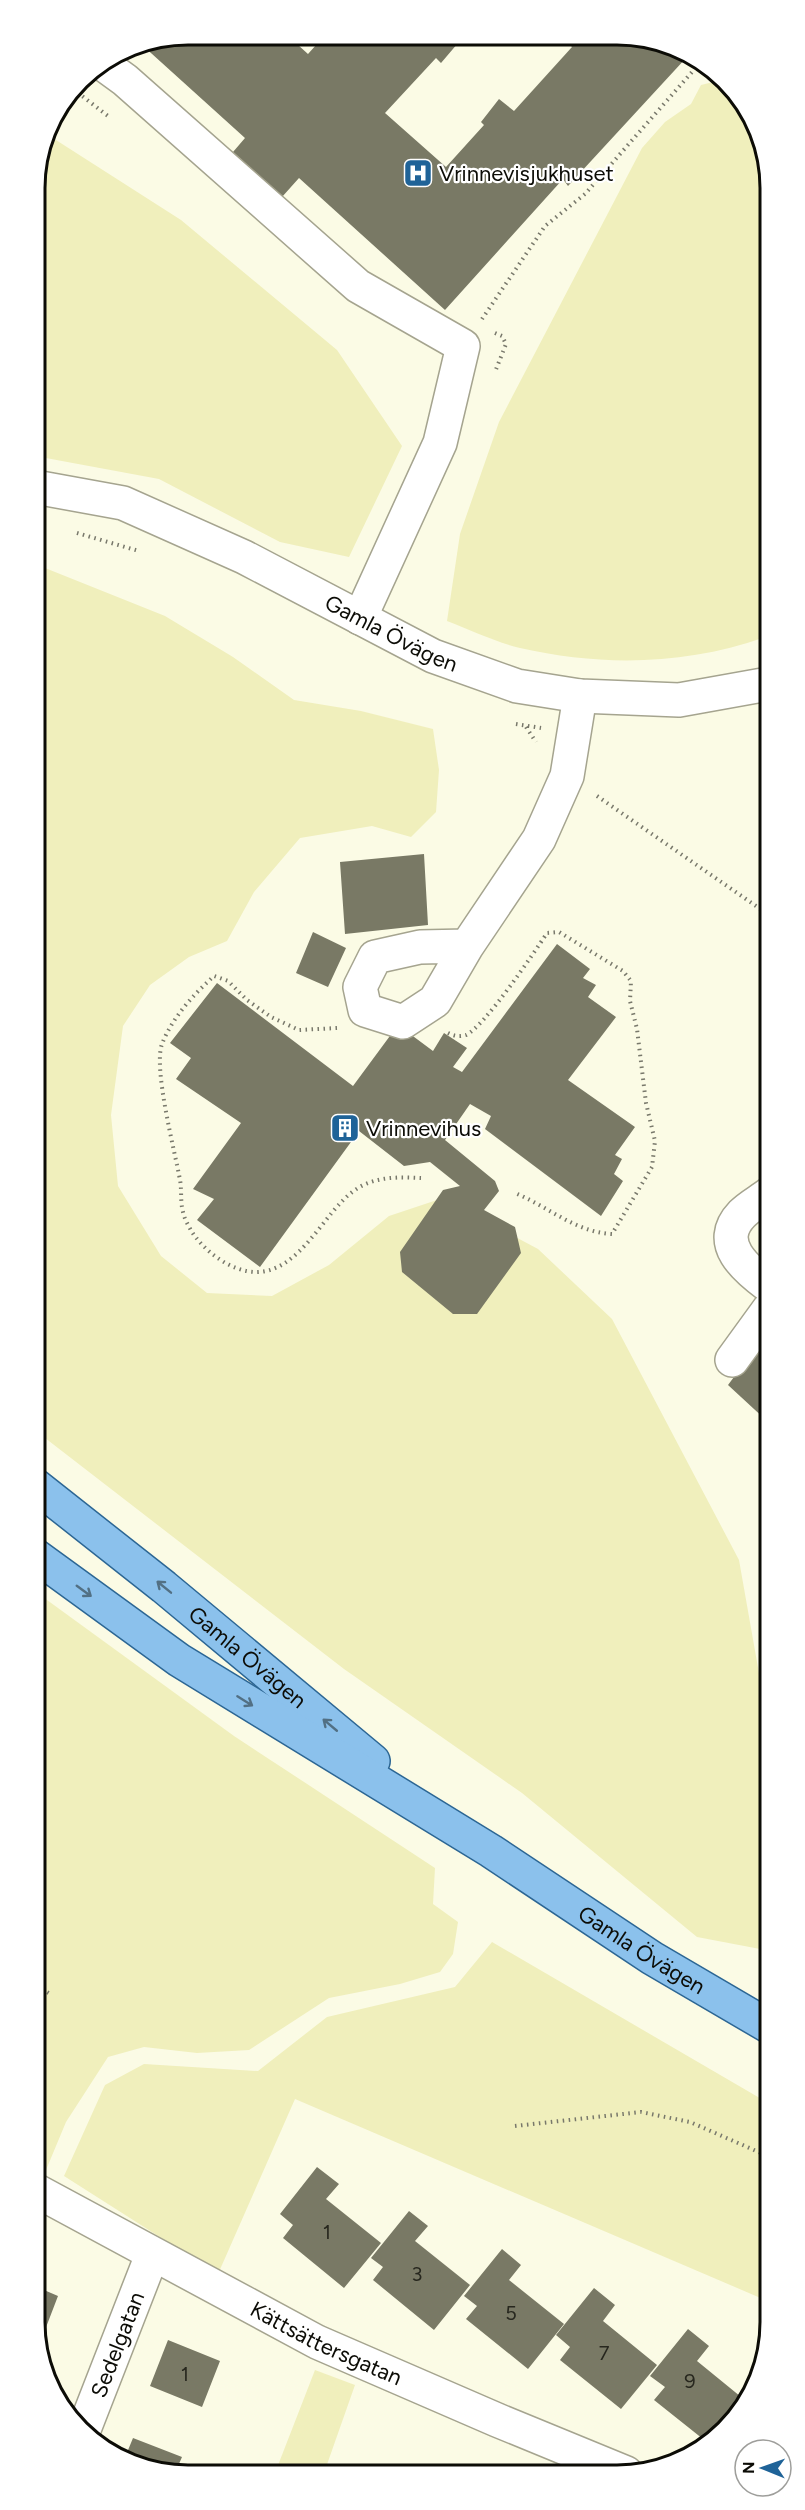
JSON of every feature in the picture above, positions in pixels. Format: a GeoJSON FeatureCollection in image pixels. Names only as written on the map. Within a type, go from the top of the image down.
{"type":"FeatureCollection","features":[{"type":"Feature","properties":{"kind":"main road","name":"Gamla Övägen"},"geometry":{"type":"LineString","coordinates":[[45,1493],[164,1587],[454,1831]]}},
{"type":"Feature","properties":{"kind":"main road","name":"Gamla Övägen"},"geometry":{"type":"LineString","coordinates":[[45,1563],[179,1660],[454,1831],[491,1851],[652,1958],[760,2021]]}},
{"type":"Feature","properties":{"kind":"street"},"geometry":{"type":"LineString","coordinates":[[109,69],[358,285],[463,346],[440,443],[360,618]]}},
{"type":"Feature","properties":{"kind":"street","name":"Gamla Övägen"},"geometry":{"type":"LineString","coordinates":[[45,489],[123,503],[244,557],[433,656],[518,686],[580,696],[679,700],[760,685]]}},
{"type":"Feature","properties":{"kind":"street"},"geometry":{"type":"LineString","coordinates":[[467,946],[420,947],[375,957],[360,987],[365,1010],[403,1022],[435,1001],[467,946],[539,838],[567,776],[580,696]]}},
{"type":"Feature","properties":{"kind":"street"},"geometry":{"type":"LineString","coordinates":[[760,1201],[741,1215],[733,1231],[733,1250],[745,1269],[760,1280]]}},
{"type":"Feature","properties":{"kind":"street"},"geometry":{"type":"LineString","coordinates":[[732,1360],[760,1321]]}},
{"type":"Feature","properties":{"kind":"street","name":"Kättsättersgatan"},"geometry":{"type":"LineString","coordinates":[[45,2195],[152,2255],[371,2367],[607,2465]]}},
{"type":"Feature","properties":{"kind":"street","name":"Sedelgatan"},"geometry":{"type":"LineString","coordinates":[[87,2423],[152,2255]]}},
{"type":"Feature","properties":{"kind":"path"},"geometry":{"type":"LineString","coordinates":[[463,346],[545,226],[585,194],[696,69]]}},
{"type":"Feature","properties":{"kind":"path"},"geometry":{"type":"LineString","coordinates":[[80,94],[110,117]]}},
{"type":"Feature","properties":{"kind":"path"},"geometry":{"type":"LineString","coordinates":[[567,776],[760,909]]}},
{"type":"Feature","properties":{"kind":"path"},"geometry":{"type":"LineString","coordinates":[[403,1022],[457,1037],[468,1034],[525,965],[547,933],[559,932],[623,971],[631,981],[630,1001],[637,1029],[646,1103],[655,1142],[652,1167],[642,1187],[612,1234],[592,1233],[538,1202],[515,1193]]}},
{"type":"Feature","properties":{"kind":"path"},"geometry":{"type":"LineString","coordinates":[[339,1028],[299,1030],[271,1017],[247,1000],[228,981],[214,976],[177,1016],[161,1046],[161,1075],[183,1212],[193,1233],[216,1257],[238,1269],[255,1272],[275,1269],[304,1246],[354,1190],[374,1180],[398,1177],[421,1178]]}},
{"type":"Feature","properties":{"kind":"path"},"geometry":{"type":"LineString","coordinates":[[45,1991],[52,1995]]}},
{"type":"Feature","properties":{"kind":"path"},"geometry":{"type":"LineString","coordinates":[[515,2126],[641,2112],[690,2122],[760,2153]]}},
{"type":"Feature","properties":{"kind":"green space"},"geometry":{"type":"Polygon","coordinates":[[[712,82],[741,116],[749,133],[759,169],[760,639],[738,646],[676,658],[614,660],[551,654],[520,648],[447,621],[460,534],[499,422],[642,148],[665,122],[691,104],[701,85],[712,82]]]}},
{"type":"Feature","properties":{"kind":"green space"},"geometry":{"type":"Polygon","coordinates":[[[54,139],[181,220],[337,350],[402,446],[349,557],[280,542],[159,479],[45,458],[45,179],[54,139]]]}},
{"type":"Feature","properties":{"kind":"green space"},"geometry":{"type":"Polygon","coordinates":[[[45,568],[165,616],[233,657],[294,700],[361,711],[433,729],[439,770],[436,812],[411,837],[372,826],[300,838],[254,892],[227,941],[189,957],[150,985],[123,1026],[111,1115],[118,1186],[161,1256],[207,1293],[272,1296],[329,1265],[389,1216],[443,1198],[538,1249],[612,1319],[739,1560],[760,1679],[760,1949],[697,1937],[522,1793],[344,1669],[45,1438],[45,568]]]}},
{"type":"Feature","properties":{"kind":"green space"},"geometry":{"type":"Polygon","coordinates":[[[45,1599],[234,1736],[435,1868],[433,1904],[458,1922],[453,1954],[440,1972],[400,1984],[329,1998],[249,2050],[197,2053],[144,2047],[108,2057],[66,2122],[46,2170],[45,1599]]]}},
{"type":"Feature","properties":{"kind":"green space"},"geometry":{"type":"Polygon","coordinates":[[[492,1942],[760,2098],[760,2298],[295,2099],[218,2274],[64,2176],[105,2085],[144,2064],[258,2071],[327,2017],[455,1987],[492,1942]]]}},
{"type":"Feature","properties":{"kind":"green space"},"geometry":{"type":"Polygon","coordinates":[[[315,2370],[355,2385],[327,2465],[278,2465],[315,2370]]]}},
{"type":"Feature","properties":{"kind":"building","name":"Vrinnevisjukhuset"},"geometry":{"type":"Polygon","coordinates":[[[179,45],[298,45],[308,54],[316,45],[456,45],[441,63],[436,58],[385,113],[446,167],[484,125],[481,122],[499,99],[514,111],[572,47],[570,45],[626,45],[663,53],[683,61],[568,186],[563,179],[445,310],[299,178],[282,197],[233,152],[245,138],[149,51],[179,45]]]}},
{"type":"Feature","properties":{"kind":"building"},"geometry":{"type":"Polygon","coordinates":[[[424,854],[428,925],[345,934],[340,862],[424,854]]]}},
{"type":"Feature","properties":{"kind":"building"},"geometry":{"type":"Polygon","coordinates":[[[313,932],[346,948],[328,987],[296,973],[313,932]]]}},
{"type":"Feature","properties":{"kind":"building","name":"Vrinnevihus"},"geometry":{"type":"Polygon","coordinates":[[[557,944],[590,969],[583,978],[596,985],[588,997],[616,1017],[568,1080],[635,1127],[615,1155],[622,1159],[614,1174],[623,1181],[601,1216],[485,1129],[491,1116],[470,1104],[445,1140],[495,1181],[499,1191],[484,1210],[515,1227],[521,1253],[477,1314],[453,1314],[402,1272],[400,1252],[443,1190],[460,1186],[430,1162],[404,1166],[359,1131],[260,1267],[197,1220],[214,1199],[193,1189],[241,1123],[176,1079],[191,1058],[170,1043],[217,983],[353,1086],[398,1025],[433,1051],[444,1033],[467,1048],[453,1067],[462,1072],[557,944]]]}},
{"type":"Feature","properties":{"kind":"building"},"geometry":{"type":"Polygon","coordinates":[[[760,1342],[760,1415],[728,1385],[760,1342]]]}},
{"type":"Feature","properties":{"kind":"building"},"geometry":{"type":"Polygon","coordinates":[[[317,2167],[339,2184],[326,2199],[381,2243],[344,2288],[283,2238],[293,2225],[280,2214],[317,2167]]]}},
{"type":"Feature","properties":{"kind":"building"},"geometry":{"type":"Polygon","coordinates":[[[409,2211],[428,2226],[415,2241],[470,2285],[434,2330],[373,2280],[383,2267],[371,2258],[409,2211]]]}},
{"type":"Feature","properties":{"kind":"building"},"geometry":{"type":"Polygon","coordinates":[[[502,2249],[521,2265],[509,2280],[564,2324],[528,2369],[466,2319],[477,2306],[464,2296],[502,2249]]]}},
{"type":"Feature","properties":{"kind":"building"},"geometry":{"type":"Polygon","coordinates":[[[594,2288],[615,2305],[603,2321],[657,2365],[621,2409],[560,2360],[570,2347],[556,2335],[594,2288]]]}},
{"type":"Feature","properties":{"kind":"building"},"geometry":{"type":"Polygon","coordinates":[[[45,2290],[58,2296],[45,2330],[45,2290]]]}},
{"type":"Feature","properties":{"kind":"building"},"geometry":{"type":"Polygon","coordinates":[[[688,2329],[709,2346],[697,2361],[740,2396],[725,2416],[701,2437],[654,2400],[665,2387],[650,2376],[688,2329]]]}},
{"type":"Feature","properties":{"kind":"building"},"geometry":{"type":"Polygon","coordinates":[[[168,2340],[220,2361],[202,2407],[150,2386],[168,2340]]]}},
{"type":"Feature","properties":{"kind":"building"},"geometry":{"type":"Polygon","coordinates":[[[133,2438],[182,2457],[179,2465],[151,2460],[127,2451],[133,2438]]]}},
{"type":"Feature","properties":{"kind":"place","name":"Vrinnevisjukhuset"},"geometry":{"type":"Point","coordinates":[418,173]}},
{"type":"Feature","properties":{"kind":"place","name":"Vrinnevihus"},"geometry":{"type":"Point","coordinates":[345,1128]}}]}
